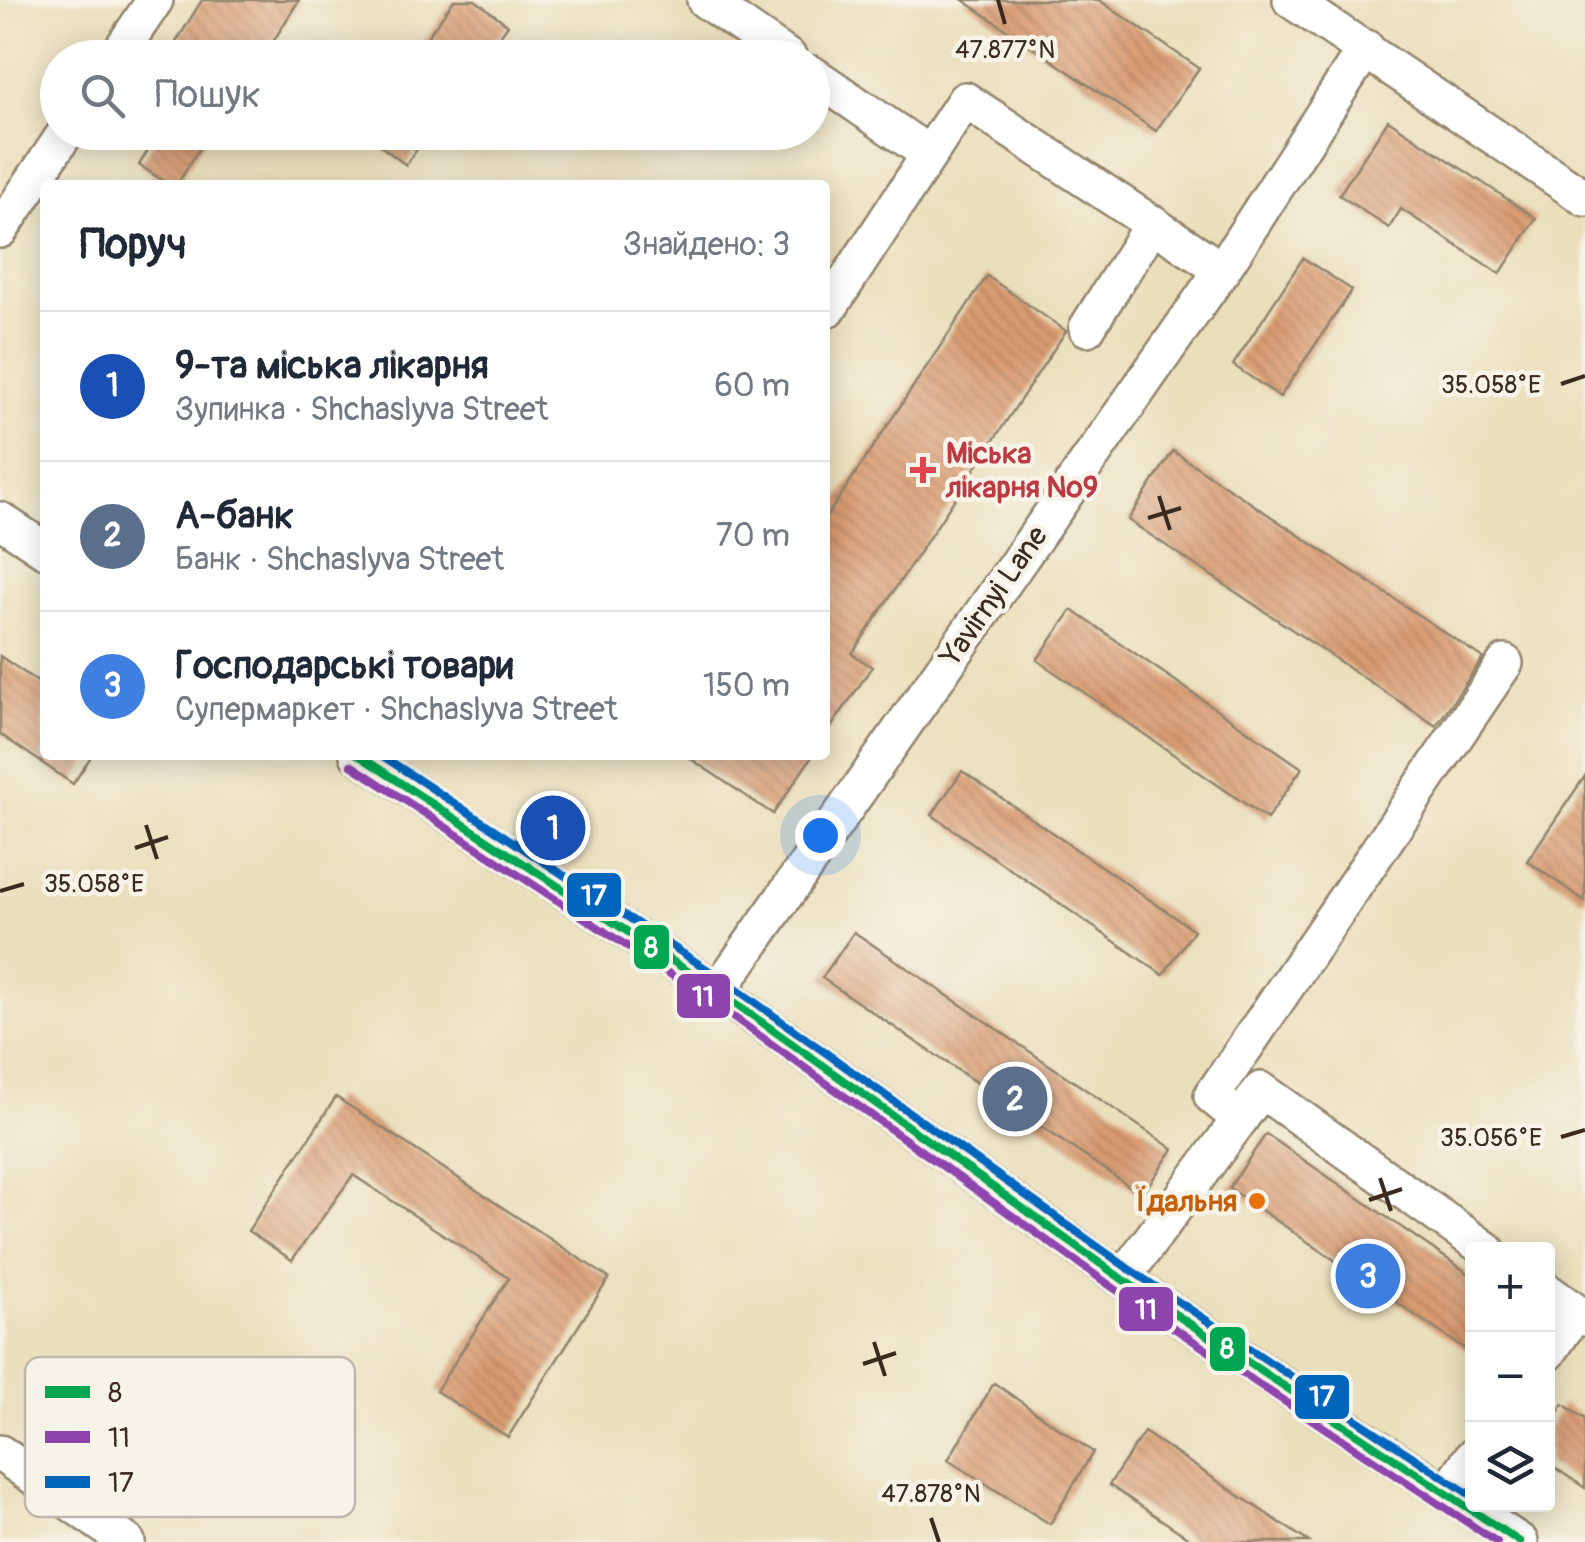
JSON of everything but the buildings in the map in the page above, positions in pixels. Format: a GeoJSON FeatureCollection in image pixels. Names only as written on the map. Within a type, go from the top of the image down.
{"type":"FeatureCollection","features":[{"type":"Feature","properties":{"kind":"street"},"geometry":{"type":"LineString","coordinates":[[128,40],[155,0]]}},
{"type":"Feature","properties":{"kind":"street"},"geometry":{"type":"LineString","coordinates":[[705,0],[763,40]]}},
{"type":"Feature","properties":{"kind":"street"},"geometry":{"type":"LineString","coordinates":[[1291,0],[1585,198]]}},
{"type":"Feature","properties":{"kind":"street","name":"Yavirnyi Lane"},"geometry":{"type":"LineString","coordinates":[[718,991],[1222,270],[1366,48]]}},
{"type":"Feature","properties":{"kind":"street"},"geometry":{"type":"LineString","coordinates":[[830,86],[930,154]]}},
{"type":"Feature","properties":{"kind":"street"},"geometry":{"type":"LineString","coordinates":[[830,306],[965,100],[1222,270]]}},
{"type":"Feature","properties":{"kind":"street"},"geometry":{"type":"LineString","coordinates":[[0,230],[54,150]]}},
{"type":"Feature","properties":{"kind":"street"},"geometry":{"type":"LineString","coordinates":[[1087,328],[1154,223]]}},
{"type":"Feature","properties":{"kind":"street"},"geometry":{"type":"LineString","coordinates":[[0,520],[40,547]]}},
{"type":"Feature","properties":{"kind":"street"},"geometry":{"type":"LineString","coordinates":[[1240,1118],[1212,1096],[1505,662]]}},
{"type":"Feature","properties":{"kind":"street"},"geometry":{"type":"LineString","coordinates":[[366,760],[718,991],[1122,1279],[1520,1542]]}},
{"type":"Feature","properties":{"kind":"street"},"geometry":{"type":"LineString","coordinates":[[1122,1279],[1261,1090],[1476,1242]]}},
{"type":"Feature","properties":{"kind":"street"},"geometry":{"type":"LineString","coordinates":[[1555,1338],[1570,1308]]}},
{"type":"Feature","properties":{"kind":"street"},"geometry":{"type":"LineString","coordinates":[[0,1453],[25,1471]]}},
{"type":"Feature","properties":{"kind":"street"},"geometry":{"type":"LineString","coordinates":[[1447,1492],[1465,1467]]}},
{"type":"Feature","properties":{"kind":"street"},"geometry":{"type":"LineString","coordinates":[[91,1517],[126,1542]]}},
{"type":"Feature","properties":{"kind":"transit line","name":"8"},"geometry":{"type":"LineString","coordinates":[[366,760],[718,991],[1122,1279],[1520,1542]]}},
{"type":"Feature","properties":{"kind":"transit line","name":"17"},"geometry":{"type":"LineString","coordinates":[[389,760],[725,981],[1129,1269],[1465,1491]]}},
{"type":"Feature","properties":{"kind":"transit line","name":"11"},"geometry":{"type":"LineString","coordinates":[[351,765],[711,1001],[1115,1289],[1497,1542]]}},
{"type":"Feature","properties":{"kind":"place","name":"Міська лікарня №9"},"geometry":{"type":"Point","coordinates":[923,470]}},
{"type":"Feature","properties":{"kind":"place","name":"9-та міська лікарня"},"geometry":{"type":"Point","coordinates":[553,828]}},
{"type":"Feature","properties":{"kind":"place","name":"А-банк"},"geometry":{"type":"Point","coordinates":[1015,1099]}},
{"type":"Feature","properties":{"kind":"place","name":"Їдальня"},"geometry":{"type":"Point","coordinates":[1257,1201]}},
{"type":"Feature","properties":{"kind":"place","name":"Господарські товари"},"geometry":{"type":"Point","coordinates":[1368,1276]}}]}
